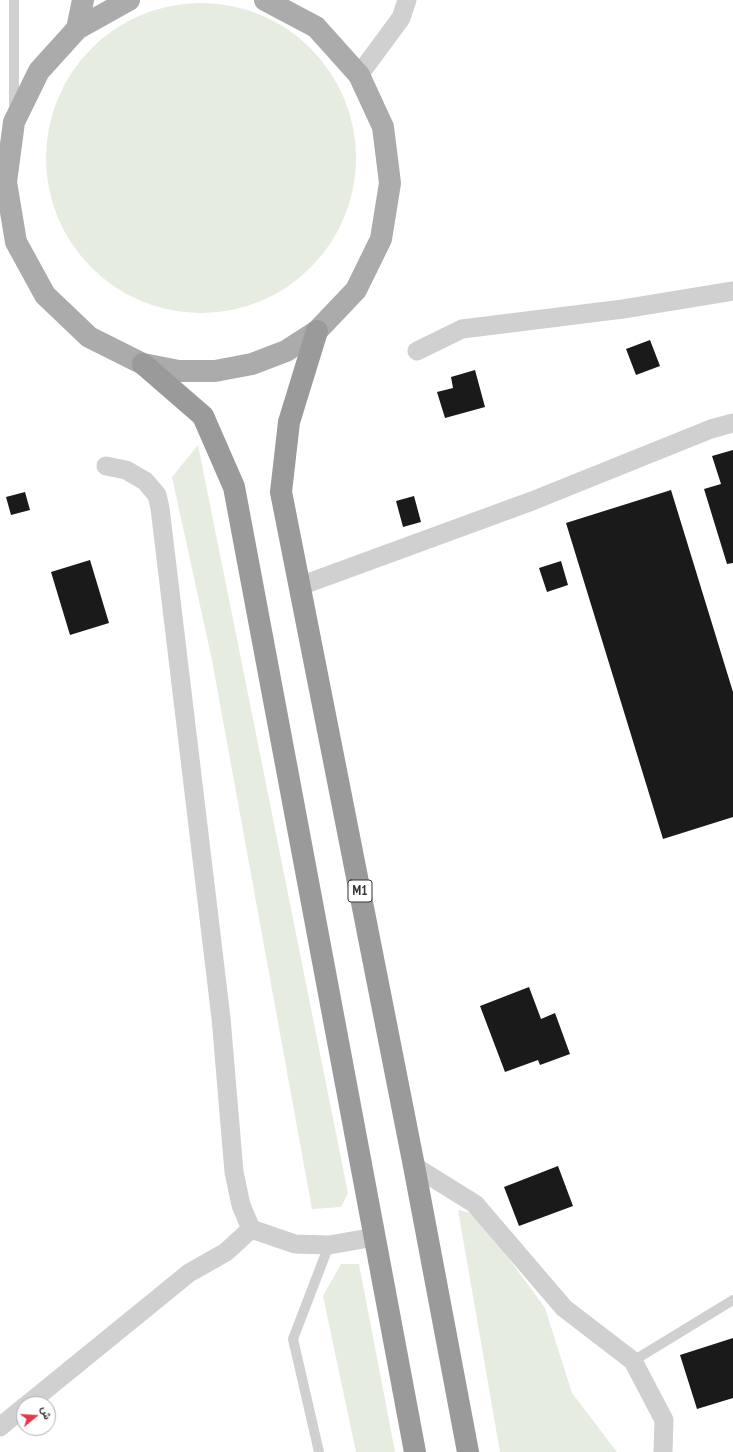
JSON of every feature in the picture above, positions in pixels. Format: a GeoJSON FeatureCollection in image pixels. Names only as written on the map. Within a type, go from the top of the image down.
{"type":"FeatureCollection","features":[{"type":"Feature","properties":{"kind":"highway","name":"M1"},"geometry":{"type":"LineString","coordinates":[[317,331],[289,422],[281,492],[414,1166],[468,1452]]}},
{"type":"Feature","properties":{"kind":"highway"},"geometry":{"type":"LineString","coordinates":[[143,364],[203,416],[234,487],[415,1452]]}},
{"type":"Feature","properties":{"kind":"main road"},"geometry":{"type":"LineString","coordinates":[[77,29],[83,0]]}},
{"type":"Feature","properties":{"kind":"main road"},"geometry":{"type":"LineString","coordinates":[[129,0],[77,29],[38,71],[14,122],[6,182],[16,242],[45,295],[88,337],[143,364],[179,371],[216,371],[252,364],[286,351],[317,331],[356,290],[381,239],[390,183],[382,127],[359,75],[316,27],[265,0]]}},
{"type":"Feature","properties":{"kind":"street"},"geometry":{"type":"LineString","coordinates":[[359,75],[401,18],[407,0]]}},
{"type":"Feature","properties":{"kind":"street"},"geometry":{"type":"LineString","coordinates":[[417,351],[462,329],[623,309],[733,291]]}},
{"type":"Feature","properties":{"kind":"street"},"geometry":{"type":"LineString","coordinates":[[300,586],[532,501],[711,429],[733,423]]}},
{"type":"Feature","properties":{"kind":"street"},"geometry":{"type":"LineString","coordinates":[[106,466],[126,470],[144,481],[157,495],[160,508],[221,1018],[234,1172],[241,1205],[250,1229]]}},
{"type":"Feature","properties":{"kind":"street"},"geometry":{"type":"LineString","coordinates":[[414,1166],[475,1204],[564,1308],[634,1361],[664,1420],[663,1452]]}},
{"type":"Feature","properties":{"kind":"street"},"geometry":{"type":"LineString","coordinates":[[250,1229],[295,1244],[329,1245],[375,1237]]}},
{"type":"Feature","properties":{"kind":"street"},"geometry":{"type":"LineString","coordinates":[[38,1396],[189,1273],[226,1252],[250,1229]]}},
{"type":"Feature","properties":{"kind":"street"},"geometry":{"type":"LineString","coordinates":[[0,1427],[16,1414]]}},
{"type":"Feature","properties":{"kind":"lane"},"geometry":{"type":"LineString","coordinates":[[14,0],[14,122]]}},
{"type":"Feature","properties":{"kind":"lane"},"geometry":{"type":"LineString","coordinates":[[319,1452],[292,1339],[329,1245]]}},
{"type":"Feature","properties":{"kind":"lane"},"geometry":{"type":"LineString","coordinates":[[634,1361],[733,1300]]}},
{"type":"Feature","properties":{"kind":"shaded area"},"geometry":{"type":"Polygon","coordinates":[[[186,3],[216,3],[246,9],[274,21],[300,38],[321,59],[338,85],[350,113],[356,143],[356,173],[350,203],[345,217],[330,244],[311,268],[287,287],[260,302],[246,307],[216,313],[186,313],[156,307],[128,295],[102,278],[81,257],[64,231],[52,203],[46,173],[46,143],[52,113],[64,85],[81,59],[102,38],[128,21],[156,9],[186,3]]]}},
{"type":"Feature","properties":{"kind":"shaded area"},"geometry":{"type":"Polygon","coordinates":[[[198,445],[348,1193],[341,1207],[312,1209],[212,660],[172,477],[198,445]]]}},
{"type":"Feature","properties":{"kind":"shaded area"},"geometry":{"type":"Polygon","coordinates":[[[458,1210],[476,1214],[545,1308],[572,1393],[617,1452],[500,1452],[458,1210]]]}},
{"type":"Feature","properties":{"kind":"shaded area"},"geometry":{"type":"Polygon","coordinates":[[[341,1264],[359,1264],[395,1452],[356,1452],[323,1296],[341,1264]]]}},
{"type":"Feature","properties":{"kind":"building"},"geometry":{"type":"Polygon","coordinates":[[[650,340],[660,366],[636,375],[626,349],[650,340]]]}},
{"type":"Feature","properties":{"kind":"building"},"geometry":{"type":"Polygon","coordinates":[[[475,370],[485,407],[445,418],[437,392],[453,388],[451,377],[475,370]]]}},
{"type":"Feature","properties":{"kind":"building"},"geometry":{"type":"Polygon","coordinates":[[[733,450],[733,563],[727,564],[704,489],[721,484],[712,456],[733,450]]]}},
{"type":"Feature","properties":{"kind":"building"},"geometry":{"type":"Polygon","coordinates":[[[671,490],[733,692],[733,817],[663,839],[566,523],[671,490]]]}},
{"type":"Feature","properties":{"kind":"building"},"geometry":{"type":"Polygon","coordinates":[[[25,492],[30,510],[11,515],[6,497],[25,492]]]}},
{"type":"Feature","properties":{"kind":"building"},"geometry":{"type":"Polygon","coordinates":[[[414,496],[421,522],[403,527],[396,501],[414,496]]]}},
{"type":"Feature","properties":{"kind":"building"},"geometry":{"type":"Polygon","coordinates":[[[90,560],[109,623],[70,635],[51,572],[90,560]]]}},
{"type":"Feature","properties":{"kind":"building"},"geometry":{"type":"Polygon","coordinates":[[[561,561],[568,585],[547,592],[539,568],[561,561]]]}},
{"type":"Feature","properties":{"kind":"building"},"geometry":{"type":"Polygon","coordinates":[[[529,987],[541,1019],[555,1013],[570,1054],[540,1065],[538,1060],[505,1072],[480,1006],[529,987]]]}},
{"type":"Feature","properties":{"kind":"building"},"geometry":{"type":"Polygon","coordinates":[[[558,1166],[573,1206],[519,1226],[504,1187],[558,1166]]]}},
{"type":"Feature","properties":{"kind":"building"},"geometry":{"type":"Polygon","coordinates":[[[733,1338],[733,1398],[697,1409],[680,1355],[733,1338]]]}}]}
